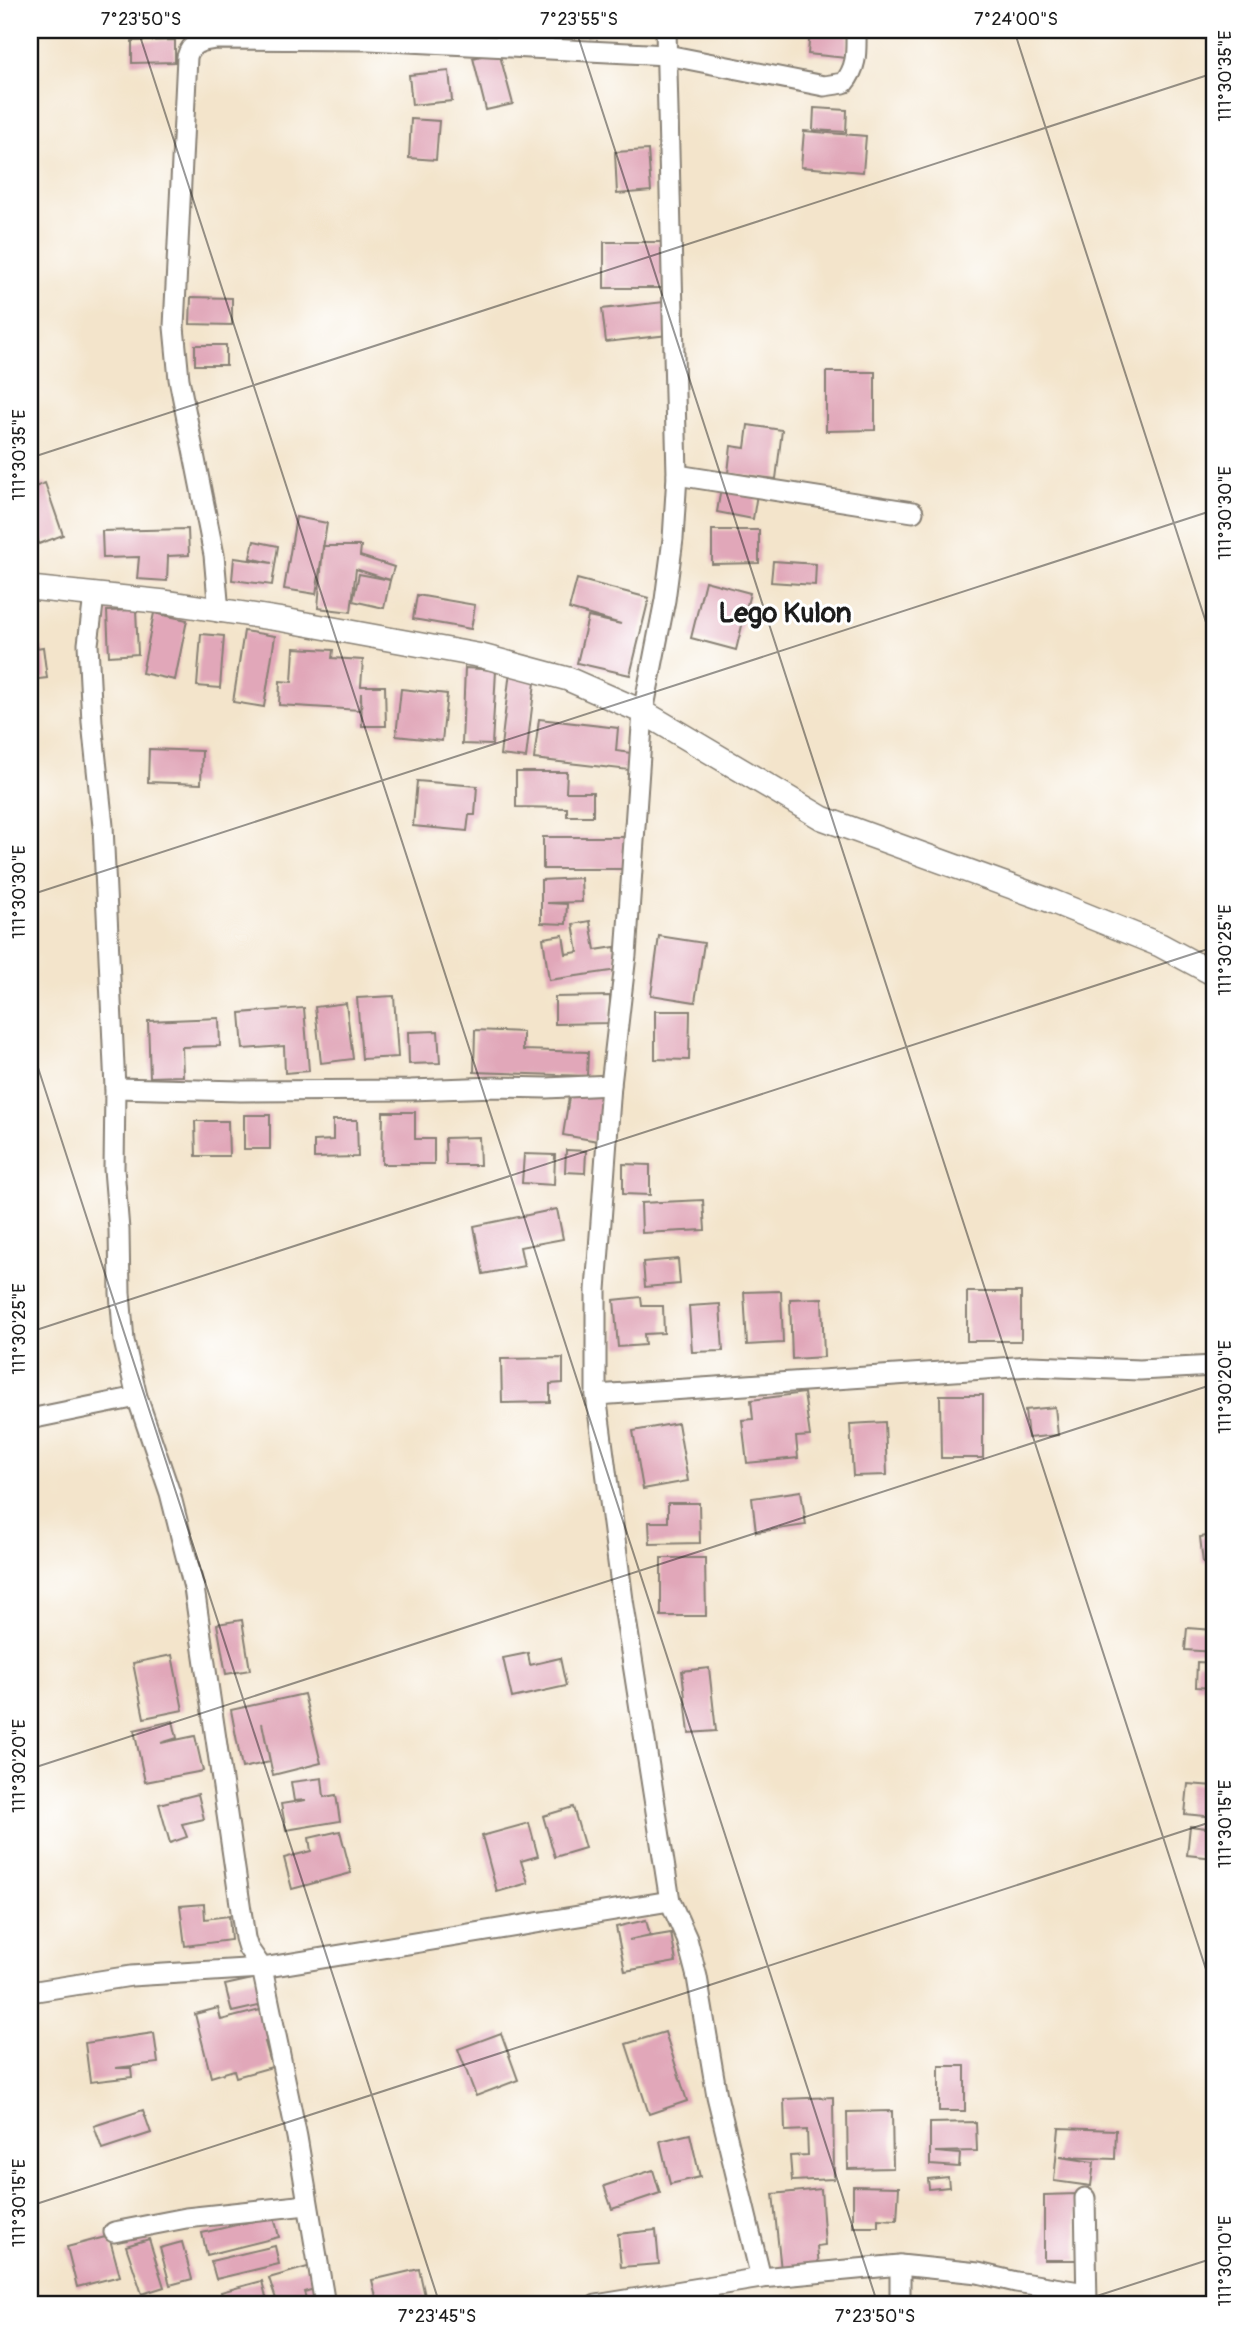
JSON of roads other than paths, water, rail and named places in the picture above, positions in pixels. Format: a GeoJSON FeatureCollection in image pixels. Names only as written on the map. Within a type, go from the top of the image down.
{"type":"FeatureCollection","features":[{"type":"Feature","properties":{"kind":"street"},"geometry":{"type":"LineString","coordinates":[[666,30],[677,475],[673,539],[665,600],[643,712],[596,1290],[596,1395],[622,1600],[670,1901],[687,1939],[697,1977],[717,2096],[761,2278]]}},
{"type":"Feature","properties":{"kind":"street"},"geometry":{"type":"LineString","coordinates":[[219,612],[214,555],[179,379],[174,327],[189,48],[194,44],[217,39],[369,40],[667,55],[824,86],[844,83],[852,73],[856,57],[856,30]]}},
{"type":"Feature","properties":{"kind":"street"},"geometry":{"type":"LineString","coordinates":[[677,475],[913,512]]}},
{"type":"Feature","properties":{"kind":"street"},"geometry":{"type":"LineString","coordinates":[[30,588],[165,602],[284,620],[482,656],[568,679],[643,712],[822,818],[1051,901],[1160,945],[1214,974]]}},
{"type":"Feature","properties":{"kind":"street"},"geometry":{"type":"LineString","coordinates":[[94,596],[88,644],[92,722],[103,827],[115,1087],[114,1169],[124,1341],[137,1397],[170,1493],[194,1588],[245,1938],[248,1948],[262,1968],[297,2137],[325,2305]]}},
{"type":"Feature","properties":{"kind":"street"},"geometry":{"type":"LineString","coordinates":[[115,1087],[175,1091],[253,1091],[611,1085]]}},
{"type":"Feature","properties":{"kind":"street"},"geometry":{"type":"LineString","coordinates":[[596,1395],[1031,1366],[1140,1370],[1214,1366]]}},
{"type":"Feature","properties":{"kind":"street"},"geometry":{"type":"LineString","coordinates":[[30,1419],[137,1397]]}},
{"type":"Feature","properties":{"kind":"street"},"geometry":{"type":"LineString","coordinates":[[30,1992],[131,1976],[262,1968],[670,1901]]}},
{"type":"Feature","properties":{"kind":"street"},"geometry":{"type":"LineString","coordinates":[[596,2305],[761,2278],[900,2265],[978,2273],[1086,2299],[1085,2198]]}},
{"type":"Feature","properties":{"kind":"street"},"geometry":{"type":"LineString","coordinates":[[114,2232],[240,2211],[307,2205]]}},
{"type":"Feature","properties":{"kind":"street"},"geometry":{"type":"LineString","coordinates":[[900,2265],[900,2305]]}},
{"type":"Feature","properties":{"kind":"district","name":"Lego Kulon"},"geometry":{"type":"Point","coordinates":[785,612]}}]}
